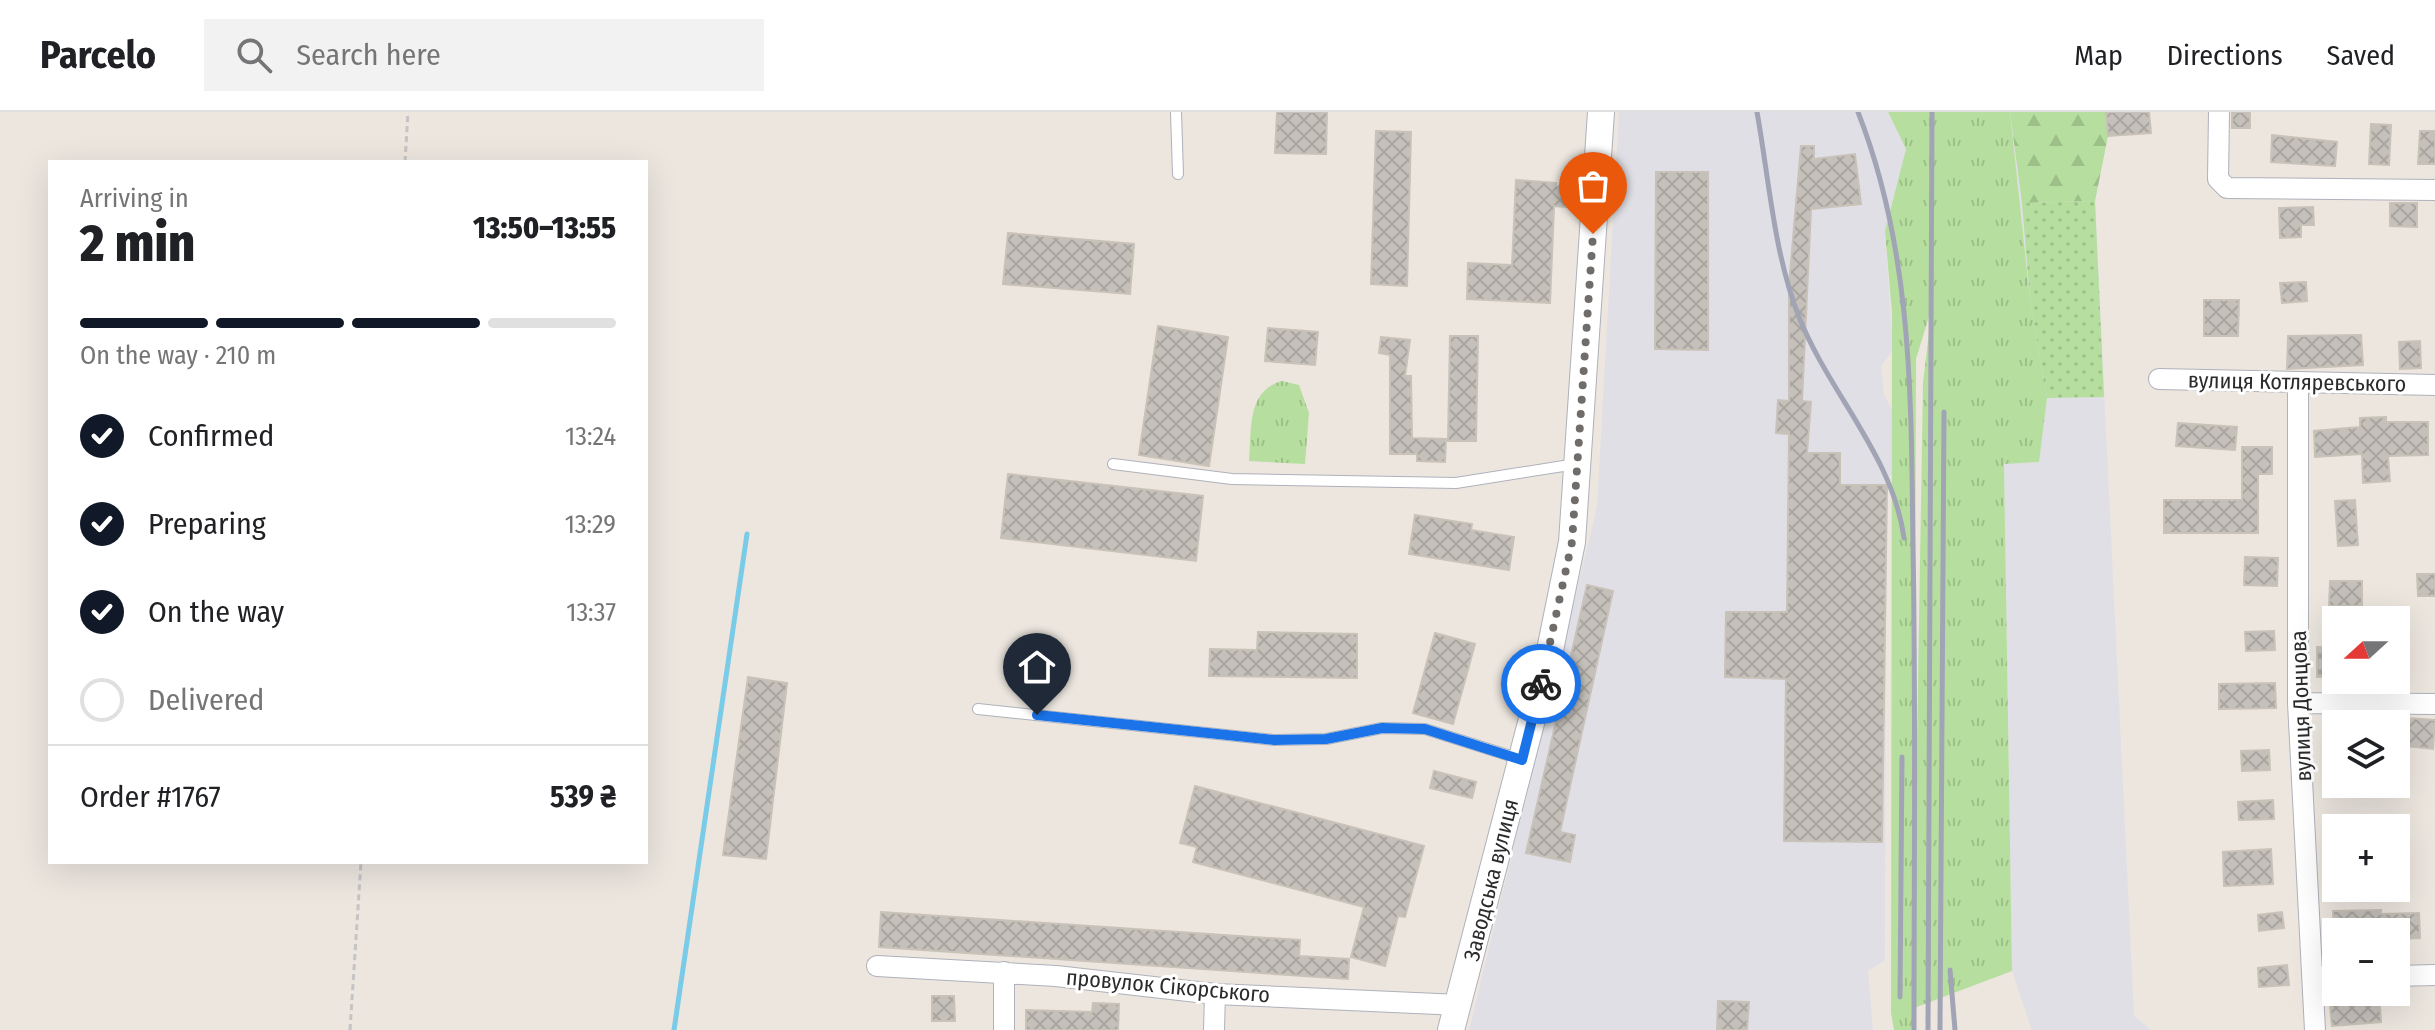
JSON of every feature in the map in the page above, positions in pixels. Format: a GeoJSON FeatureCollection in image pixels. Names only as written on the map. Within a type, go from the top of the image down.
{"type":"FeatureCollection","features":[{"type":"Feature","properties":{"kind":"street","name":"Заводська вулиця"},"geometry":{"type":"LineString","coordinates":[[1451,1030],[1522,760],[1572,542],[1601,112]]}},
{"type":"Feature","properties":{"kind":"street"},"geometry":{"type":"LineString","coordinates":[[2219,112],[2218,179],[2227,188],[2435,190]]}},
{"type":"Feature","properties":{"kind":"street","name":"вулиця Котляревського"},"geometry":{"type":"LineString","coordinates":[[2159,379],[2435,385]]}},
{"type":"Feature","properties":{"kind":"street","name":"вулиця Донцова"},"geometry":{"type":"LineString","coordinates":[[2298,382],[2298,703],[2315,1030]]}},
{"type":"Feature","properties":{"kind":"street"},"geometry":{"type":"LineString","coordinates":[[2298,703],[2435,704]]}},
{"type":"Feature","properties":{"kind":"street","name":"провулок Сікорського"},"geometry":{"type":"LineString","coordinates":[[877,966],[1004,972],[1215,994],[1460,1005]]}},
{"type":"Feature","properties":{"kind":"street"},"geometry":{"type":"LineString","coordinates":[[1004,972],[1004,1030]]}},
{"type":"Feature","properties":{"kind":"street"},"geometry":{"type":"LineString","coordinates":[[2410,976],[2435,975]]}},
{"type":"Feature","properties":{"kind":"street"},"geometry":{"type":"LineString","coordinates":[[2314,977],[2322,977]]}},
{"type":"Feature","properties":{"kind":"street"},"geometry":{"type":"LineString","coordinates":[[1214,1030],[1215,994]]}},
{"type":"Feature","properties":{"kind":"lane"},"geometry":{"type":"LineString","coordinates":[[1176,112],[1178,174]]}},
{"type":"Feature","properties":{"kind":"lane"},"geometry":{"type":"LineString","coordinates":[[1113,464],[1232,479],[1456,483],[1578,464]]}},
{"type":"Feature","properties":{"kind":"lane"},"geometry":{"type":"LineString","coordinates":[[978,709],[1274,740],[1326,739],[1382,728],[1425,729],[1522,760]]}},
{"type":"Feature","properties":{"kind":"path"},"geometry":{"type":"LineString","coordinates":[[405,160],[408,112]]}},
{"type":"Feature","properties":{"kind":"path"},"geometry":{"type":"LineString","coordinates":[[350,1030],[361,864]]}},
{"type":"Feature","properties":{"kind":"shaded area"},"geometry":{"type":"Polygon","coordinates":[[[1619,112],[1888,112],[1906,149],[1885,231],[1893,350],[1881,366],[1884,395],[1894,413],[1895,472],[1886,479],[1885,960],[1868,971],[1873,1030],[1469,1030],[1597,507],[1619,112]]]}},
{"type":"Feature","properties":{"kind":"shaded area"},"geometry":{"type":"Polygon","coordinates":[[[2010,112],[2106,112],[2108,136],[2095,201],[2134,1016],[2151,1030],[2032,1030],[2012,971],[2004,463],[2039,462],[2030,299],[2010,112]]]}},
{"type":"Feature","properties":{"kind":"green space"},"geometry":{"type":"Polygon","coordinates":[[[1888,112],[2010,112],[2030,299],[2047,398],[2039,462],[2004,464],[2012,971],[1914,1008],[1913,1030],[1894,1030],[1891,1013],[1892,314],[1885,231],[1906,149],[1888,112]],[[1932,307],[1916,359],[1914,919],[1923,383],[1932,307]]]}},
{"type":"Feature","properties":{"kind":"green space"},"geometry":{"type":"Polygon","coordinates":[[[2010,112],[2106,112],[2108,136],[2095,201],[2022,203],[2010,112]]]}},
{"type":"Feature","properties":{"kind":"green space"},"geometry":{"type":"Polygon","coordinates":[[[2095,201],[2104,397],[2047,398],[2030,299],[2022,203],[2095,201]]]}},
{"type":"Feature","properties":{"kind":"green space"},"geometry":{"type":"Polygon","coordinates":[[[1282,381],[1299,385],[1309,413],[1305,464],[1249,461],[1251,425],[1257,403],[1262,393],[1282,381]]]}},
{"type":"Feature","properties":{"kind":"building"},"geometry":{"type":"Polygon","coordinates":[[[1277,112],[1327,112],[1326,154],[1275,153],[1277,112]]]}},
{"type":"Feature","properties":{"kind":"building"},"geometry":{"type":"Polygon","coordinates":[[[2106,112],[2149,112],[2151,133],[2108,136],[2106,112]]]}},
{"type":"Feature","properties":{"kind":"building"},"geometry":{"type":"Polygon","coordinates":[[[2232,112],[2250,112],[2250,128],[2232,128],[2232,112]]]}},
{"type":"Feature","properties":{"kind":"building"},"geometry":{"type":"Polygon","coordinates":[[[2371,124],[2391,125],[2389,165],[2369,164],[2371,124]]]}},
{"type":"Feature","properties":{"kind":"building"},"geometry":{"type":"Polygon","coordinates":[[[1376,131],[1411,132],[1407,286],[1371,284],[1376,131]]]}},
{"type":"Feature","properties":{"kind":"building"},"geometry":{"type":"Polygon","coordinates":[[[2420,131],[2435,131],[2435,164],[2418,164],[2420,131]]]}},
{"type":"Feature","properties":{"kind":"building"},"geometry":{"type":"Polygon","coordinates":[[[2272,135],[2337,142],[2335,166],[2271,162],[2272,135]]]}},
{"type":"Feature","properties":{"kind":"building"},"geometry":{"type":"Polygon","coordinates":[[[1801,146],[1814,146],[1814,159],[1855,154],[1861,204],[1811,209],[1802,401],[1811,402],[1807,453],[1840,453],[1840,485],[1887,485],[1882,842],[1784,841],[1786,679],[1725,677],[1726,612],[1787,612],[1789,434],[1776,433],[1778,400],[1789,401],[1789,285],[1801,146]]]}},
{"type":"Feature","properties":{"kind":"building"},"geometry":{"type":"Polygon","coordinates":[[[1656,172],[1708,172],[1708,350],[1655,349],[1656,172]]]}},
{"type":"Feature","properties":{"kind":"building"},"geometry":{"type":"Polygon","coordinates":[[[1516,180],[1556,183],[1556,186],[1566,187],[1566,207],[1554,206],[1550,303],[1467,299],[1468,263],[1512,265],[1516,180]]]}},
{"type":"Feature","properties":{"kind":"building"},"geometry":{"type":"Polygon","coordinates":[[[2390,203],[2417,203],[2417,227],[2390,226],[2390,203]]]}},
{"type":"Feature","properties":{"kind":"building"},"geometry":{"type":"Polygon","coordinates":[[[2313,207],[2314,225],[2301,225],[2301,237],[2280,238],[2279,208],[2313,207]]]}},
{"type":"Feature","properties":{"kind":"building"},"geometry":{"type":"Polygon","coordinates":[[[1008,233],[1134,244],[1130,294],[1003,284],[1008,233]]]}},
{"type":"Feature","properties":{"kind":"building"},"geometry":{"type":"Polygon","coordinates":[[[2306,282],[2307,301],[2282,303],[2280,283],[2306,282]]]}},
{"type":"Feature","properties":{"kind":"building"},"geometry":{"type":"Polygon","coordinates":[[[2204,300],[2239,300],[2238,336],[2204,336],[2204,300]]]}},
{"type":"Feature","properties":{"kind":"building"},"geometry":{"type":"Polygon","coordinates":[[[1158,326],[1228,337],[1209,466],[1139,455],[1158,326]]]}},
{"type":"Feature","properties":{"kind":"building"},"geometry":{"type":"Polygon","coordinates":[[[1268,328],[1318,332],[1315,365],[1265,361],[1268,328]]]}},
{"type":"Feature","properties":{"kind":"building"},"geometry":{"type":"Polygon","coordinates":[[[2361,335],[2363,365],[2287,369],[2288,336],[2361,335]]]}},
{"type":"Feature","properties":{"kind":"building"},"geometry":{"type":"Polygon","coordinates":[[[1450,336],[1478,336],[1476,441],[1448,441],[1450,336]]]}},
{"type":"Feature","properties":{"kind":"building"},"geometry":{"type":"Polygon","coordinates":[[[1381,337],[1410,340],[1405,376],[1411,376],[1412,438],[1446,439],[1445,462],[1417,461],[1417,454],[1390,454],[1390,355],[1379,353],[1381,337]]]}},
{"type":"Feature","properties":{"kind":"building"},"geometry":{"type":"Polygon","coordinates":[[[2420,341],[2421,368],[2400,369],[2399,342],[2420,341]]]}},
{"type":"Feature","properties":{"kind":"building"},"geometry":{"type":"Polygon","coordinates":[[[2386,417],[2386,422],[2428,422],[2428,455],[2388,456],[2390,481],[2363,483],[2362,454],[2315,457],[2314,431],[2360,427],[2360,418],[2386,417]]]}},
{"type":"Feature","properties":{"kind":"building"},"geometry":{"type":"Polygon","coordinates":[[[2178,423],[2237,427],[2235,450],[2176,446],[2178,423]]]}},
{"type":"Feature","properties":{"kind":"building"},"geometry":{"type":"Polygon","coordinates":[[[2242,447],[2272,447],[2272,474],[2258,474],[2258,533],[2164,533],[2164,500],[2242,500],[2242,447]]]}},
{"type":"Feature","properties":{"kind":"building"},"geometry":{"type":"Polygon","coordinates":[[[1008,474],[1203,496],[1196,561],[1001,538],[1008,474]]]}},
{"type":"Feature","properties":{"kind":"building"},"geometry":{"type":"Polygon","coordinates":[[[2355,500],[2358,545],[2338,546],[2335,501],[2355,500]]]}},
{"type":"Feature","properties":{"kind":"building"},"geometry":{"type":"Polygon","coordinates":[[[1415,515],[1472,524],[1471,530],[1514,537],[1509,570],[1409,554],[1415,515]]]}},
{"type":"Feature","properties":{"kind":"building"},"geometry":{"type":"Polygon","coordinates":[[[2245,557],[2278,558],[2277,586],[2244,585],[2245,557]]]}},
{"type":"Feature","properties":{"kind":"building"},"geometry":{"type":"Polygon","coordinates":[[[2417,574],[2435,574],[2435,596],[2418,596],[2417,574]]]}},
{"type":"Feature","properties":{"kind":"building"},"geometry":{"type":"Polygon","coordinates":[[[2330,581],[2362,581],[2362,606],[2329,606],[2330,581]]]}},
{"type":"Feature","properties":{"kind":"building"},"geometry":{"type":"Polygon","coordinates":[[[1587,585],[1613,591],[1560,832],[1575,835],[1570,862],[1526,853],[1587,585]]]}},
{"type":"Feature","properties":{"kind":"building"},"geometry":{"type":"Polygon","coordinates":[[[2274,631],[2275,650],[2246,651],[2245,632],[2274,631]]]}},
{"type":"Feature","properties":{"kind":"building"},"geometry":{"type":"Polygon","coordinates":[[[1258,632],[1357,634],[1357,678],[1209,676],[1210,649],[1257,650],[1258,632]]]}},
{"type":"Feature","properties":{"kind":"building"},"geometry":{"type":"Polygon","coordinates":[[[1435,633],[1475,644],[1453,724],[1413,713],[1435,633]]]}},
{"type":"Feature","properties":{"kind":"building"},"geometry":{"type":"Polygon","coordinates":[[[2317,647],[2322,647],[2322,677],[2317,677],[2317,647]]]}},
{"type":"Feature","properties":{"kind":"building"},"geometry":{"type":"Polygon","coordinates":[[[748,677],[787,683],[766,859],[723,855],[748,677]]]}},
{"type":"Feature","properties":{"kind":"building"},"geometry":{"type":"Polygon","coordinates":[[[2275,683],[2276,708],[2219,709],[2219,684],[2275,683]]]}},
{"type":"Feature","properties":{"kind":"building"},"geometry":{"type":"Polygon","coordinates":[[[2410,718],[2435,720],[2433,749],[2410,746],[2410,718]]]}},
{"type":"Feature","properties":{"kind":"building"},"geometry":{"type":"Polygon","coordinates":[[[2269,750],[2270,770],[2242,771],[2241,751],[2269,750]]]}},
{"type":"Feature","properties":{"kind":"building"},"geometry":{"type":"Polygon","coordinates":[[[1434,771],[1476,782],[1472,798],[1430,788],[1434,771]]]}},
{"type":"Feature","properties":{"kind":"building"},"geometry":{"type":"Polygon","coordinates":[[[1195,786],[1424,846],[1405,917],[1398,916],[1385,966],[1351,957],[1364,907],[1193,862],[1197,847],[1180,843],[1195,786]]]}},
{"type":"Feature","properties":{"kind":"building"},"geometry":{"type":"Polygon","coordinates":[[[2273,800],[2274,819],[2239,820],[2238,802],[2273,800]]]}},
{"type":"Feature","properties":{"kind":"building"},"geometry":{"type":"Polygon","coordinates":[[[2271,849],[2273,884],[2224,886],[2223,852],[2271,849]]]}},
{"type":"Feature","properties":{"kind":"building"},"geometry":{"type":"Polygon","coordinates":[[[2333,911],[2419,913],[2420,938],[2410,938],[2410,918],[2333,918],[2333,911]]]}},
{"type":"Feature","properties":{"kind":"building"},"geometry":{"type":"Polygon","coordinates":[[[881,912],[1300,940],[1299,956],[1349,959],[1348,979],[879,947],[881,912]]]}},
{"type":"Feature","properties":{"kind":"building"},"geometry":{"type":"Polygon","coordinates":[[[2282,912],[2284,928],[2259,931],[2258,915],[2282,912]]]}},
{"type":"Feature","properties":{"kind":"building"},"geometry":{"type":"Polygon","coordinates":[[[2287,965],[2289,985],[2259,987],[2258,968],[2287,965]]]}},
{"type":"Feature","properties":{"kind":"building"},"geometry":{"type":"Polygon","coordinates":[[[932,996],[954,996],[955,1021],[932,1021],[932,996]]]}},
{"type":"Feature","properties":{"kind":"building"},"geometry":{"type":"Polygon","coordinates":[[[1718,1001],[1749,1002],[1747,1030],[1717,1030],[1718,1001]]]}},
{"type":"Feature","properties":{"kind":"building"},"geometry":{"type":"Polygon","coordinates":[[[1093,1003],[1119,1004],[1118,1030],[1026,1030],[1026,1010],[1092,1012],[1093,1003]]]}},
{"type":"Feature","properties":{"kind":"building"},"geometry":{"type":"Polygon","coordinates":[[[2330,1006],[2380,1006],[2381,1022],[2332,1026],[2330,1006]]]}},
{"type":"Feature","properties":{"kind":"waterway"},"geometry":{"type":"LineString","coordinates":[[674,1030],[747,534]]}},
{"type":"Feature","properties":{"kind":"railway"},"geometry":{"type":"LineString","coordinates":[[1757,112],[1778,242],[1799,317],[1874,452],[1898,508],[1904,538]]}},
{"type":"Feature","properties":{"kind":"railway"},"geometry":{"type":"LineString","coordinates":[[1858,112],[1890,218],[1899,272],[1909,381],[1914,668],[1914,1030]]}},
{"type":"Feature","properties":{"kind":"railway"},"geometry":{"type":"LineString","coordinates":[[1928,1030],[1932,112]]}},
{"type":"Feature","properties":{"kind":"railway"},"geometry":{"type":"LineString","coordinates":[[1940,1030],[1944,412]]}},
{"type":"Feature","properties":{"kind":"railway"},"geometry":{"type":"LineString","coordinates":[[1900,997],[1902,757]]}},
{"type":"Feature","properties":{"kind":"railway"},"geometry":{"type":"LineString","coordinates":[[1950,970],[1955,1030]]}},
{"type":"Feature","properties":{"kind":"way so far"},"geometry":{"type":"LineString","coordinates":[[1541,684],[1572,542],[1593,234]]}},
{"type":"Feature","properties":{"kind":"route"},"geometry":{"type":"LineString","coordinates":[[1037,715],[1274,740],[1326,739],[1382,728],[1425,729],[1522,760],[1541,684]]}}]}
